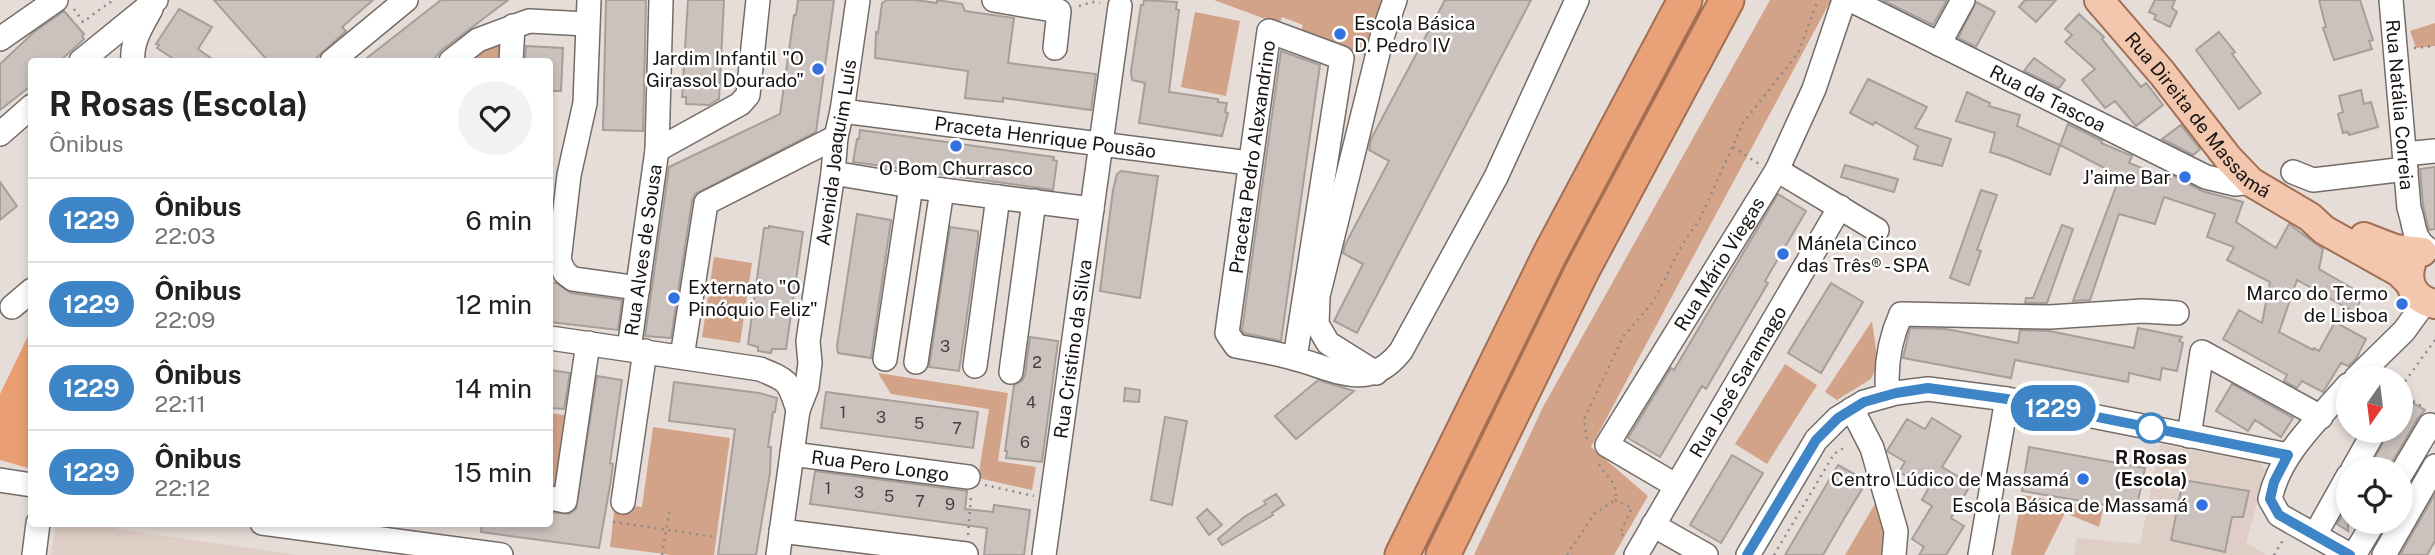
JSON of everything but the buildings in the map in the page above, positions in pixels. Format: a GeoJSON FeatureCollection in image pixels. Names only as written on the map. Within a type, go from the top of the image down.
{"type":"FeatureCollection","features":[{"type":"Feature","properties":{"kind":"highway"},"geometry":{"type":"LineString","coordinates":[[1402,555],[1550,254],[1685,0]]}},
{"type":"Feature","properties":{"kind":"highway"},"geometry":{"type":"LineString","coordinates":[[1443,555],[1582,271],[1727,0]]}},
{"type":"Feature","properties":{"kind":"main road","name":"Rua Direita de Massamá"},"geometry":{"type":"LineString","coordinates":[[2103,2],[2228,158],[2251,182],[2309,217],[2324,230],[2399,272],[2423,296]]}},
{"type":"Feature","properties":{"kind":"main road","name":"Rua Direita de Massamá"},"geometry":{"type":"LineString","coordinates":[[2309,217],[2331,222],[2395,249],[2428,249]]}},
{"type":"Feature","properties":{"kind":"main road"},"geometry":{"type":"LineString","coordinates":[[2423,296],[2410,268],[2428,249]]}},
{"type":"Feature","properties":{"kind":"street"},"geometry":{"type":"LineString","coordinates":[[0,39],[56,0]]}},
{"type":"Feature","properties":{"kind":"street"},"geometry":{"type":"LineString","coordinates":[[85,58],[156,0]]}},
{"type":"Feature","properties":{"kind":"street"},"geometry":{"type":"LineString","coordinates":[[132,58],[138,30],[156,0]]}},
{"type":"Feature","properties":{"kind":"street"},"geometry":{"type":"LineString","coordinates":[[336,58],[406,0]]}},
{"type":"Feature","properties":{"kind":"street"},"geometry":{"type":"LineString","coordinates":[[589,0],[585,103],[569,175],[559,261],[565,274],[573,279],[638,288]]}},
{"type":"Feature","properties":{"kind":"street","name":"Rua Alves de Sousa"},"geometry":{"type":"LineString","coordinates":[[618,512],[637,350],[638,288],[657,150],[661,0]]}},
{"type":"Feature","properties":{"kind":"street","name":"Rua Alves de Sousa"},"geometry":{"type":"LineString","coordinates":[[657,150],[740,104],[748,95],[758,0]]}},
{"type":"Feature","properties":{"kind":"street","name":"Avenida Joaquim Luís"},"geometry":{"type":"LineString","coordinates":[[778,555],[798,410],[807,387],[810,363],[808,341],[858,0]]}},
{"type":"Feature","properties":{"kind":"street"},"geometry":{"type":"LineString","coordinates":[[994,0],[1059,11],[1055,48]]}},
{"type":"Feature","properties":{"kind":"street"},"geometry":{"type":"LineString","coordinates":[[1376,373],[1328,343],[1317,324],[1318,296],[1382,37],[1395,0]]}},
{"type":"Feature","properties":{"kind":"street"},"geometry":{"type":"LineString","coordinates":[[1295,358],[1349,376],[1376,373],[1390,366],[1401,351],[1496,177],[1577,0]]}},
{"type":"Feature","properties":{"kind":"street","name":"Rua Mário Viegas"},"geometry":{"type":"LineString","coordinates":[[1675,485],[1607,445],[1775,172],[1814,89],[1844,0]]}},
{"type":"Feature","properties":{"kind":"street","name":"Rua da Tascoa"},"geometry":{"type":"LineString","coordinates":[[1851,0],[2206,177],[2235,184],[2251,182]]}},
{"type":"Feature","properties":{"kind":"street"},"geometry":{"type":"LineString","coordinates":[[1939,44],[1962,0]]}},
{"type":"Feature","properties":{"kind":"street","name":"Rua Natália Correia"},"geometry":{"type":"LineString","coordinates":[[2391,0],[2409,208],[2415,236],[2428,249]]}},
{"type":"Feature","properties":{"kind":"street","name":"Rua Cristino da Silva"},"geometry":{"type":"LineString","coordinates":[[1044,555],[1120,6]]}},
{"type":"Feature","properties":{"kind":"street"},"geometry":{"type":"LineString","coordinates":[[455,58],[478,40],[529,21],[587,24]]}},
{"type":"Feature","properties":{"kind":"street"},"geometry":{"type":"LineString","coordinates":[[511,58],[513,26]]}},
{"type":"Feature","properties":{"kind":"street","name":"Praceta Pedro Alexandrino"},"geometry":{"type":"LineString","coordinates":[[1269,31],[1342,58],[1295,358],[1236,346],[1227,333],[1269,31]]}},
{"type":"Feature","properties":{"kind":"street"},"geometry":{"type":"LineString","coordinates":[[0,134],[28,110]]}},
{"type":"Feature","properties":{"kind":"street","name":"Praceta Henrique Pousão"},"geometry":{"type":"LineString","coordinates":[[842,111],[1250,163]]}},
{"type":"Feature","properties":{"kind":"street"},"geometry":{"type":"LineString","coordinates":[[0,134],[28,116]]}},
{"type":"Feature","properties":{"kind":"street"},"geometry":{"type":"LineString","coordinates":[[682,357],[706,202],[836,137]]}},
{"type":"Feature","properties":{"kind":"street"},"geometry":{"type":"LineString","coordinates":[[2294,172],[2313,180],[2406,162],[2435,151]]}},
{"type":"Feature","properties":{"kind":"street"},"geometry":{"type":"LineString","coordinates":[[1775,172],[1877,230]]}},
{"type":"Feature","properties":{"kind":"street"},"geometry":{"type":"LineString","coordinates":[[833,173],[911,186],[1092,209]]}},
{"type":"Feature","properties":{"kind":"street"},"geometry":{"type":"LineString","coordinates":[[886,359],[911,186]]}},
{"type":"Feature","properties":{"kind":"street"},"geometry":{"type":"LineString","coordinates":[[916,362],[942,190]]}},
{"type":"Feature","properties":{"kind":"street"},"geometry":{"type":"LineString","coordinates":[[975,366],[998,197]]}},
{"type":"Feature","properties":{"kind":"street"},"geometry":{"type":"LineString","coordinates":[[1010,372],[1034,201]]}},
{"type":"Feature","properties":{"kind":"street","name":"Rua José Saramago"},"geometry":{"type":"LineString","coordinates":[[1632,547],[1653,525],[1840,207]]}},
{"type":"Feature","properties":{"kind":"street","name":"Rua Natália Correia"},"geometry":{"type":"LineString","coordinates":[[2376,243],[2396,239],[2403,231],[2409,208]]}},
{"type":"Feature","properties":{"kind":"street"},"geometry":{"type":"LineString","coordinates":[[12,307],[28,293]]}},
{"type":"Feature","properties":{"kind":"street"},"geometry":{"type":"LineString","coordinates":[[2368,366],[2404,331],[2423,296]]}},
{"type":"Feature","properties":{"kind":"street"},"geometry":{"type":"LineString","coordinates":[[983,307],[1019,312]]}},
{"type":"Feature","properties":{"kind":"street"},"geometry":{"type":"LineString","coordinates":[[1888,395],[1886,374],[1896,324],[1901,314],[2050,317],[2143,311],[2177,313]]}},
{"type":"Feature","properties":{"kind":"street"},"geometry":{"type":"LineString","coordinates":[[553,338],[760,369],[785,379],[798,410]]}},
{"type":"Feature","properties":{"kind":"street"},"geometry":{"type":"LineString","coordinates":[[760,369],[787,364],[808,341]]}},
{"type":"Feature","properties":{"kind":"street"},"geometry":{"type":"LineString","coordinates":[[2189,436],[2204,342],[2321,417]]}},
{"type":"Feature","properties":{"kind":"street"},"geometry":{"type":"LineString","coordinates":[[553,499],[565,501],[588,343]]}},
{"type":"Feature","properties":{"kind":"street"},"geometry":{"type":"LineString","coordinates":[[1748,555],[1816,440],[1838,418],[1852,409],[1864,402],[1888,395],[1928,388],[2007,399],[2288,455]]}},
{"type":"Feature","properties":{"kind":"street"},"geometry":{"type":"LineString","coordinates":[[1980,555],[2007,399]]}},
{"type":"Feature","properties":{"kind":"street"},"geometry":{"type":"LineString","coordinates":[[2336,399],[2288,455],[2274,482],[2270,499],[2279,515],[2352,555],[2366,534]]}},
{"type":"Feature","properties":{"kind":"street"},"geometry":{"type":"LineString","coordinates":[[1852,409],[1872,448],[1896,531],[1894,555]]}},
{"type":"Feature","properties":{"kind":"street"},"geometry":{"type":"LineString","coordinates":[[2411,457],[2430,425],[2435,428]]}},
{"type":"Feature","properties":{"kind":"street","name":"Rua Pero Longo"},"geometry":{"type":"LineString","coordinates":[[792,454],[970,480]]}},
{"type":"Feature","properties":{"kind":"street"},"geometry":{"type":"LineString","coordinates":[[2384,555],[2435,466]]}},
{"type":"Feature","properties":{"kind":"street"},"geometry":{"type":"LineString","coordinates":[[0,480],[28,484]]}},
{"type":"Feature","properties":{"kind":"street"},"geometry":{"type":"LineString","coordinates":[[2315,535],[2336,498]]}},
{"type":"Feature","properties":{"kind":"street"},"geometry":{"type":"LineString","coordinates":[[1653,525],[1706,555]]}},
{"type":"Feature","properties":{"kind":"street"},"geometry":{"type":"LineString","coordinates":[[34,555],[38,527]]}},
{"type":"Feature","properties":{"kind":"street"},"geometry":{"type":"LineString","coordinates":[[294,527],[397,540],[457,553],[501,555]]}},
{"type":"Feature","properties":{"kind":"street"},"geometry":{"type":"LineString","coordinates":[[781,531],[966,554]]}},
{"type":"Feature","properties":{"kind":"path"},"geometry":{"type":"LineString","coordinates":[[68,0],[83,22],[110,2],[127,23]]}},
{"type":"Feature","properties":{"kind":"path"},"geometry":{"type":"LineString","coordinates":[[1591,447],[1585,436],[1584,419],[1623,337],[1653,302],[1682,245],[1701,217],[1743,123],[1798,52],[1818,0]]}},
{"type":"Feature","properties":{"kind":"path"},"geometry":{"type":"LineString","coordinates":[[1059,11],[1092,2],[1120,6]]}},
{"type":"Feature","properties":{"kind":"path"},"geometry":{"type":"LineString","coordinates":[[1733,147],[1775,172]]}},
{"type":"Feature","properties":{"kind":"path"},"geometry":{"type":"LineString","coordinates":[[2413,370],[2435,340]]}},
{"type":"Feature","properties":{"kind":"path"},"geometry":{"type":"LineString","coordinates":[[2413,401],[2424,407]]}},
{"type":"Feature","properties":{"kind":"path"},"geometry":{"type":"LineString","coordinates":[[1774,555],[1834,454],[1867,438]]}},
{"type":"Feature","properties":{"kind":"path"},"geometry":{"type":"LineString","coordinates":[[1567,555],[1594,514],[1615,500],[1617,494],[1614,482],[1603,472],[1597,459]]}},
{"type":"Feature","properties":{"kind":"path"},"geometry":{"type":"LineString","coordinates":[[966,554],[970,480],[1052,499]]}},
{"type":"Feature","properties":{"kind":"path"},"geometry":{"type":"LineString","coordinates":[[1615,500],[1632,508],[1619,533],[1632,547]]}},
{"type":"Feature","properties":{"kind":"path"},"geometry":{"type":"LineString","coordinates":[[662,555],[670,507]]}},
{"type":"Feature","properties":{"kind":"path"},"geometry":{"type":"LineString","coordinates":[[618,512],[666,530],[716,537]]}},
{"type":"Feature","properties":{"kind":"shaded area","name":"Escola Básica D. Pedro IV"},"geometry":{"type":"Polygon","coordinates":[[[1214,0],[1386,0],[1366,56],[1301,30],[1303,25],[1282,17],[1279,24],[1214,0]]]}},
{"type":"Feature","properties":{"kind":"shaded area"},"geometry":{"type":"Polygon","coordinates":[[[1770,0],[1831,0],[1591,447],[1648,496],[1614,555],[1474,555],[1543,407],[1770,0]]]}},
{"type":"Feature","properties":{"kind":"shaded area"},"geometry":{"type":"Polygon","coordinates":[[[1195,12],[1240,21],[1226,96],[1181,87],[1195,12]]]}},
{"type":"Feature","properties":{"kind":"shaded area"},"geometry":{"type":"Polygon","coordinates":[[[2435,23],[2435,46],[2416,48],[2410,31],[2435,23]]]}},
{"type":"Feature","properties":{"kind":"shaded area"},"geometry":{"type":"Polygon","coordinates":[[[505,35],[504,58],[464,58],[505,35]]]}},
{"type":"Feature","properties":{"kind":"shaded area"},"geometry":{"type":"Polygon","coordinates":[[[714,257],[752,263],[740,343],[702,337],[714,257]]]}},
{"type":"Feature","properties":{"kind":"shaded area"},"geometry":{"type":"Polygon","coordinates":[[[1872,321],[1878,363],[1871,379],[1837,400],[1825,392],[1872,321]]]}},
{"type":"Feature","properties":{"kind":"shaded area"},"geometry":{"type":"Polygon","coordinates":[[[28,336],[28,468],[0,460],[0,394],[28,336]]]}},
{"type":"Feature","properties":{"kind":"shaded area"},"geometry":{"type":"Polygon","coordinates":[[[1785,364],[1817,385],[1767,464],[1735,444],[1785,364]]]}},
{"type":"Feature","properties":{"kind":"shaded area"},"geometry":{"type":"Polygon","coordinates":[[[878,373],[1008,393],[998,461],[1036,467],[1032,490],[978,478],[989,409],[891,394],[878,373]]]}},
{"type":"Feature","properties":{"kind":"shaded area"},"geometry":{"type":"Polygon","coordinates":[[[553,413],[572,416],[561,494],[553,493],[553,413]]]}},
{"type":"Feature","properties":{"kind":"shaded area"},"geometry":{"type":"Polygon","coordinates":[[[653,427],[730,438],[714,555],[672,555],[610,547],[615,504],[642,507],[653,427]]]}},
{"type":"Feature","properties":{"kind":"shaded area","name":"Escola Básica de Massamá"},"geometry":{"type":"Polygon","coordinates":[[[2160,444],[2260,463],[2266,471],[2246,543],[2267,555],[2074,555],[2077,538],[2140,544],[2160,444]]]}},
{"type":"Feature","properties":{"kind":"shaded area"},"geometry":{"type":"Polygon","coordinates":[[[2022,495],[2103,509],[2099,527],[2065,513],[2044,555],[2011,555],[2022,495]]]}},
{"type":"Feature","properties":{"kind":"shaded area"},"geometry":{"type":"Polygon","coordinates":[[[1879,497],[1890,533],[1888,555],[1845,555],[1879,497]]]}},
{"type":"Feature","properties":{"kind":"shaded area"},"geometry":{"type":"Polygon","coordinates":[[[55,527],[116,527],[297,555],[51,555],[55,527]]]}},
{"type":"Feature","properties":{"kind":"bus line","name":"1229"},"geometry":{"type":"LineString","coordinates":[[1747,555],[1816,440],[1838,418],[1864,402],[1928,388],[2007,399],[2288,455],[2274,482],[2270,499],[2279,515],[2350,555]]}},
{"type":"Feature","properties":{"kind":"place","name":"Escola Básica D. Pedro IV"},"geometry":{"type":"Point","coordinates":[1340,34]}},
{"type":"Feature","properties":{"kind":"place","name":"Jardim Infantil \"O Girassol Dourado\""},"geometry":{"type":"Point","coordinates":[818,69]}},
{"type":"Feature","properties":{"kind":"place","name":"O Bom Churrasco"},"geometry":{"type":"Point","coordinates":[956,146]}},
{"type":"Feature","properties":{"kind":"place","name":"J'aime Bar"},"geometry":{"type":"Point","coordinates":[2185,177]}},
{"type":"Feature","properties":{"kind":"place","name":"Mánela Cinco das Três® - SPA"},"geometry":{"type":"Point","coordinates":[1783,254]}},
{"type":"Feature","properties":{"kind":"place","name":"Externato \"O Pinóquio Feliz\""},"geometry":{"type":"Point","coordinates":[674,298]}},
{"type":"Feature","properties":{"kind":"place","name":"Marco do Termo de Lisboa"},"geometry":{"type":"Point","coordinates":[2402,304]}},
{"type":"Feature","properties":{"kind":"place","name":"R Rosas (Escola)"},"geometry":{"type":"Point","coordinates":[2151,428]}},
{"type":"Feature","properties":{"kind":"place","name":"Centro Lúdico de Massamá"},"geometry":{"type":"Point","coordinates":[2083,479]}},
{"type":"Feature","properties":{"kind":"place","name":"Escola Básica de Massamá"},"geometry":{"type":"Point","coordinates":[2202,505]}}]}
